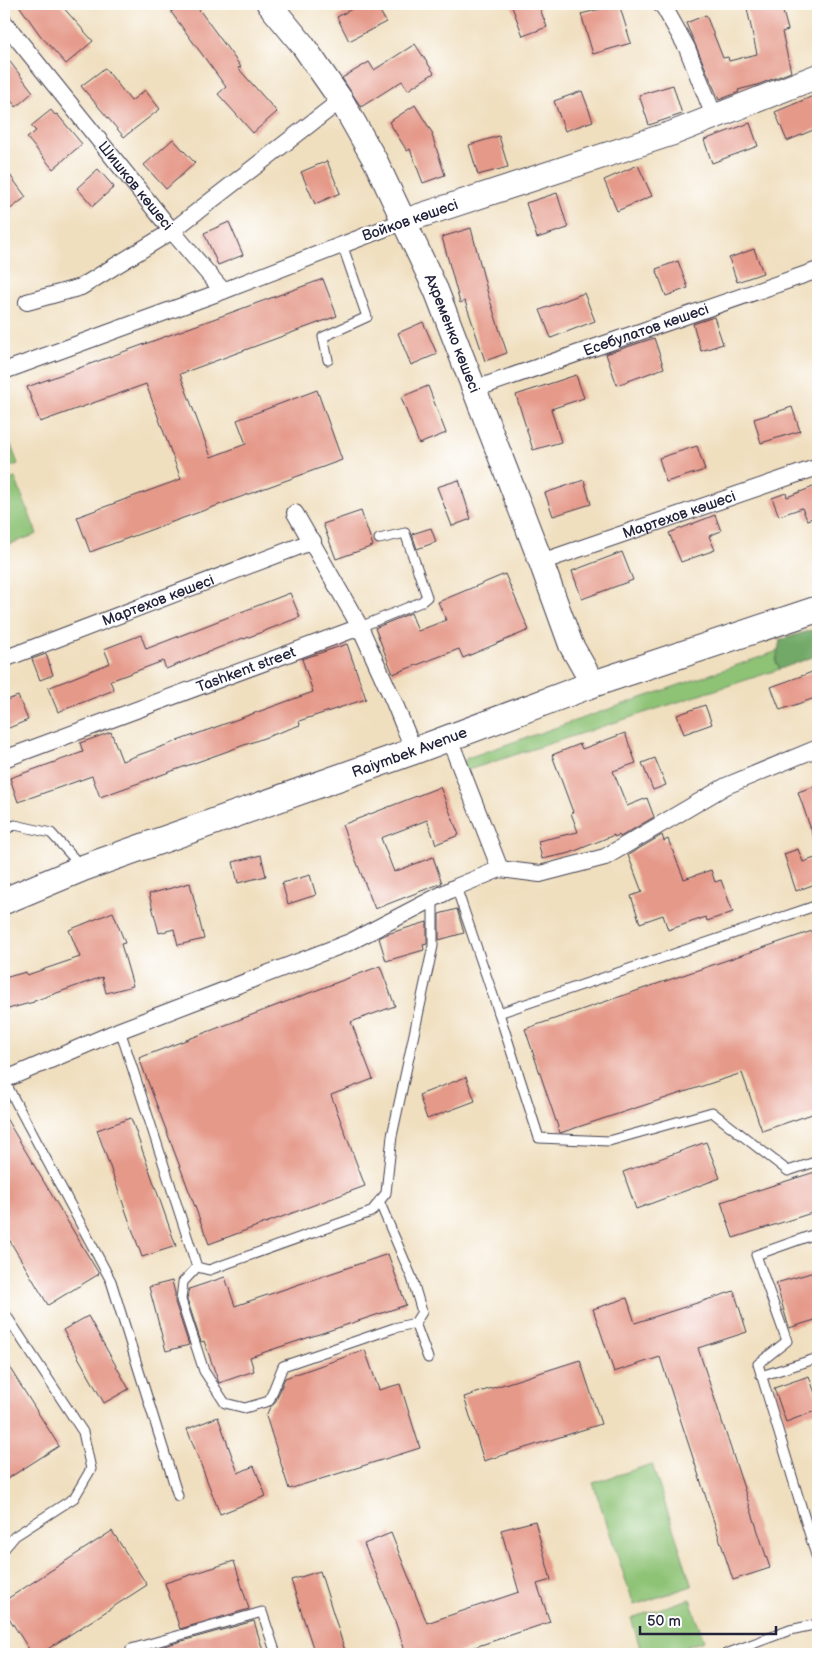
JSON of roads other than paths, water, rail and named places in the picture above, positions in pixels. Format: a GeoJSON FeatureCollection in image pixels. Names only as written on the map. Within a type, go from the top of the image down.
{"type":"FeatureCollection","features":[{"type":"Feature","properties":{"kind":"main road","name":"Raiymbek Avenue"},"geometry":{"type":"LineString","coordinates":[[4,901],[83,868],[414,751],[593,684],[818,609]]}},
{"type":"Feature","properties":{"kind":"street","name":"Ахременко көшесі"},"geometry":{"type":"LineString","coordinates":[[270,4],[302,44],[341,100],[376,162],[436,290],[571,645],[593,684]]}},
{"type":"Feature","properties":{"kind":"street"},"geometry":{"type":"LineString","coordinates":[[660,4],[664,7],[687,48],[714,116]]}},
{"type":"Feature","properties":{"kind":"street","name":"Шишков көшесі"},"geometry":{"type":"LineString","coordinates":[[4,22],[172,230],[341,100]]}},
{"type":"Feature","properties":{"kind":"street","name":"Войков көшесі"},"geometry":{"type":"LineString","coordinates":[[4,371],[223,291],[404,221],[673,133],[818,76]]}},
{"type":"Feature","properties":{"kind":"street"},"geometry":{"type":"LineString","coordinates":[[27,302],[81,287],[172,230],[223,291]]}},
{"type":"Feature","properties":{"kind":"street","name":"Есебулатов көшесі"},"geometry":{"type":"LineString","coordinates":[[475,389],[818,270]]}},
{"type":"Feature","properties":{"kind":"street","name":"Мартехов көшесі"},"geometry":{"type":"LineString","coordinates":[[541,562],[818,467]]}},
{"type":"Feature","properties":{"kind":"street"},"geometry":{"type":"LineString","coordinates":[[295,513],[313,541],[360,627],[414,751]]}},
{"type":"Feature","properties":{"kind":"street","name":"Мартехов көшесі"},"geometry":{"type":"LineString","coordinates":[[4,659],[313,541]]}},
{"type":"Feature","properties":{"kind":"street","name":"Tashkent street"},"geometry":{"type":"LineString","coordinates":[[4,759],[360,627]]}},
{"type":"Feature","properties":{"kind":"street"},"geometry":{"type":"LineString","coordinates":[[449,738],[500,869]]}},
{"type":"Feature","properties":{"kind":"street"},"geometry":{"type":"LineString","coordinates":[[4,1080],[120,1030],[350,942],[456,887],[500,869],[540,874],[605,857],[726,786],[818,748]]}},
{"type":"Feature","properties":{"kind":"lane"},"geometry":{"type":"LineString","coordinates":[[328,360],[323,337],[367,317],[342,244]]}},
{"type":"Feature","properties":{"kind":"lane"},"geometry":{"type":"LineString","coordinates":[[360,627],[421,602],[427,597],[405,533],[379,539]]}},
{"type":"Feature","properties":{"kind":"lane"},"geometry":{"type":"LineString","coordinates":[[4,830],[15,826],[51,833],[83,868]]}},
{"type":"Feature","properties":{"kind":"lane"},"geometry":{"type":"LineString","coordinates":[[456,887],[539,1138],[609,1141],[712,1112],[788,1171],[818,1161]]}},
{"type":"Feature","properties":{"kind":"lane"},"geometry":{"type":"LineString","coordinates":[[197,1267],[209,1270],[371,1212],[386,1193],[392,1136],[433,946],[432,900]]}},
{"type":"Feature","properties":{"kind":"lane"},"geometry":{"type":"LineString","coordinates":[[499,1013],[818,905]]}},
{"type":"Feature","properties":{"kind":"lane"},"geometry":{"type":"LineString","coordinates":[[120,1030],[197,1267]]}},
{"type":"Feature","properties":{"kind":"lane"},"geometry":{"type":"LineString","coordinates":[[4,1080],[111,1281],[178,1496]]}},
{"type":"Feature","properties":{"kind":"lane"},"geometry":{"type":"LineString","coordinates":[[197,1267],[183,1282],[182,1300],[204,1371],[225,1403],[245,1408],[270,1401],[283,1366],[394,1328],[415,1323],[422,1312],[415,1286],[379,1201]]}},
{"type":"Feature","properties":{"kind":"lane"},"geometry":{"type":"LineString","coordinates":[[818,1233],[756,1255],[787,1340],[758,1364],[818,1562]]}},
{"type":"Feature","properties":{"kind":"lane"},"geometry":{"type":"LineString","coordinates":[[4,1312],[83,1432],[91,1469],[74,1498],[15,1536],[4,1549]]}},
{"type":"Feature","properties":{"kind":"lane"},"geometry":{"type":"LineString","coordinates":[[415,1323],[428,1358]]}},
{"type":"Feature","properties":{"kind":"lane"},"geometry":{"type":"LineString","coordinates":[[761,1376],[818,1358]]}},
{"type":"Feature","properties":{"kind":"lane"},"geometry":{"type":"LineString","coordinates":[[133,1654],[132,1649],[262,1612],[276,1654]]}},
{"type":"Feature","properties":{"kind":"lane"},"geometry":{"type":"LineString","coordinates":[[726,1654],[790,1630],[818,1624]]}}]}
